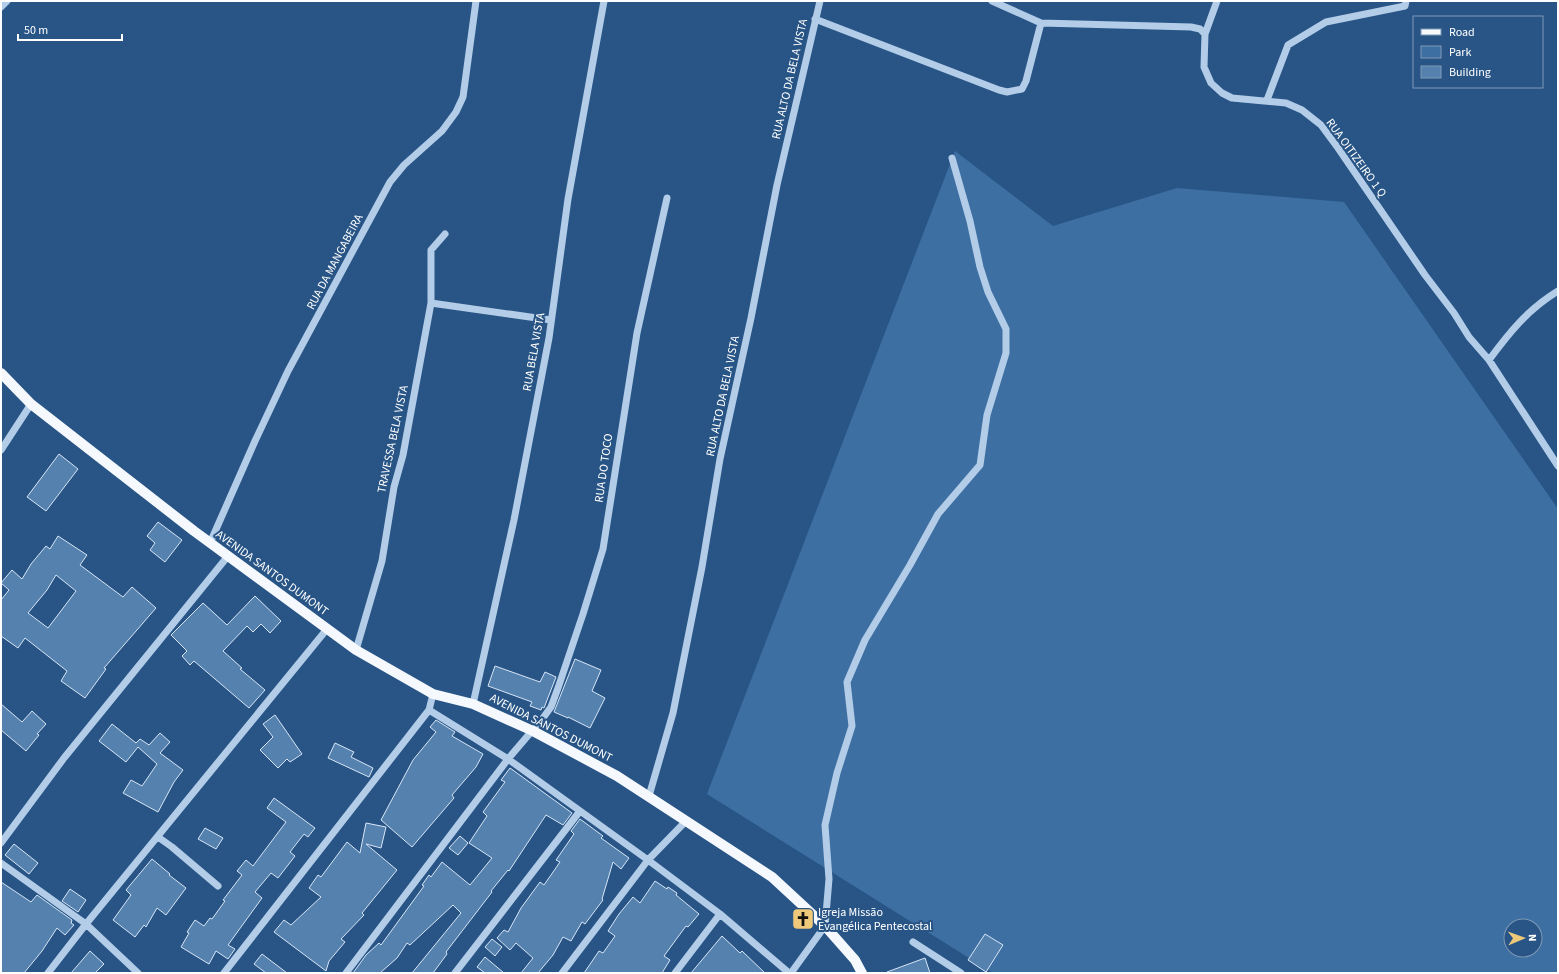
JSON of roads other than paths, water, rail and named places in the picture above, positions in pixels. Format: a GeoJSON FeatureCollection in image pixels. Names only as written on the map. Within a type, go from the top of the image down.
{"type":"FeatureCollection","features":[{"type":"Feature","properties":{"kind":"main road","name":"AVENIDA SANTOS DUMONT"},"geometry":{"type":"LineString","coordinates":[[1,373],[31,404],[210,543],[356,650],[433,694],[473,704],[532,731],[617,776],[772,877],[825,926],[855,960],[862,973]]}},
{"type":"Feature","properties":{"kind":"street"},"geometry":{"type":"LineString","coordinates":[[1,8],[7,1]]}},
{"type":"Feature","properties":{"kind":"street","name":"RUA DA MANGABEIRA"},"geometry":{"type":"LineString","coordinates":[[210,543],[288,371],[390,182],[404,165],[442,131],[456,112],[463,97],[476,1]]}},
{"type":"Feature","properties":{"kind":"street","name":"RUA BELA VISTA"},"geometry":{"type":"LineString","coordinates":[[473,704],[514,520],[551,320],[568,199],[604,1]]}},
{"type":"Feature","properties":{"kind":"street","name":"RUA ALTO DA BELA VISTA"},"geometry":{"type":"LineString","coordinates":[[649,796],[673,712],[700,574],[720,459],[751,318],[777,186],[820,1]]}},
{"type":"Feature","properties":{"kind":"street","name":"RUA OITIZEIRO 1 Q"},"geometry":{"type":"LineString","coordinates":[[1217,1],[1205,34],[1204,67],[1211,83],[1222,93],[1232,98],[1267,100],[1286,103],[1302,110],[1321,125],[1425,275],[1454,313],[1469,337],[1489,360],[1557,464]]}},
{"type":"Feature","properties":{"kind":"street"},"geometry":{"type":"LineString","coordinates":[[1267,100],[1288,45],[1326,22],[1405,6],[1406,1]]}},
{"type":"Feature","properties":{"kind":"street"},"geometry":{"type":"LineString","coordinates":[[996,2],[1041,23],[1191,27],[1200,29],[1205,34]]}},
{"type":"Feature","properties":{"kind":"street"},"geometry":{"type":"LineString","coordinates":[[815,19],[946,71],[1008,92],[1022,89],[1026,81],[1041,23]]}},
{"type":"Feature","properties":{"kind":"street"},"geometry":{"type":"LineString","coordinates":[[429,710],[508,759],[648,860],[720,914],[790,973],[825,926],[829,879],[825,825],[837,773],[852,726],[847,682],[865,640],[910,565],[938,514],[980,465],[987,414],[1006,353],[1006,329],[988,292],[980,267],[970,221],[952,158]]}},
{"type":"Feature","properties":{"kind":"street","name":"RUA DO TOCO"},"geometry":{"type":"LineString","coordinates":[[346,973],[508,759],[551,707],[583,614],[603,549],[636,333],[667,198]]}},
{"type":"Feature","properties":{"kind":"street","name":"TRAVESSA BELA VISTA"},"geometry":{"type":"LineString","coordinates":[[356,650],[382,561],[394,487],[403,455],[431,303],[431,250],[445,234]]}},
{"type":"Feature","properties":{"kind":"street"},"geometry":{"type":"LineString","coordinates":[[1489,360],[1521,319],[1558,291]]}},
{"type":"Feature","properties":{"kind":"street"},"geometry":{"type":"LineString","coordinates":[[431,303],[551,320]]}},
{"type":"Feature","properties":{"kind":"street"},"geometry":{"type":"LineString","coordinates":[[1,450],[31,404]]}},
{"type":"Feature","properties":{"kind":"street"},"geometry":{"type":"LineString","coordinates":[[1,842],[64,758],[228,556]]}},
{"type":"Feature","properties":{"kind":"street"},"geometry":{"type":"LineString","coordinates":[[48,973],[86,924],[327,629]]}},
{"type":"Feature","properties":{"kind":"street"},"geometry":{"type":"LineString","coordinates":[[224,973],[429,710],[433,694]]}},
{"type":"Feature","properties":{"kind":"street"},"geometry":{"type":"LineString","coordinates":[[455,973],[580,812]]}},
{"type":"Feature","properties":{"kind":"street"},"geometry":{"type":"LineString","coordinates":[[562,973],[648,860],[686,821]]}},
{"type":"Feature","properties":{"kind":"street"},"geometry":{"type":"LineString","coordinates":[[158,837],[218,886]]}},
{"type":"Feature","properties":{"kind":"street"},"geometry":{"type":"LineString","coordinates":[[1,863],[86,924],[138,973]]}},
{"type":"Feature","properties":{"kind":"street"},"geometry":{"type":"LineString","coordinates":[[675,973],[720,914]]}},
{"type":"Feature","properties":{"kind":"street"},"geometry":{"type":"LineString","coordinates":[[913,942],[961,973]]}},
{"type":"Feature","properties":{"kind":"place","name":"Igreja Missão Evangélica Pentecostal"},"geometry":{"type":"Point","coordinates":[803,919]}}]}
